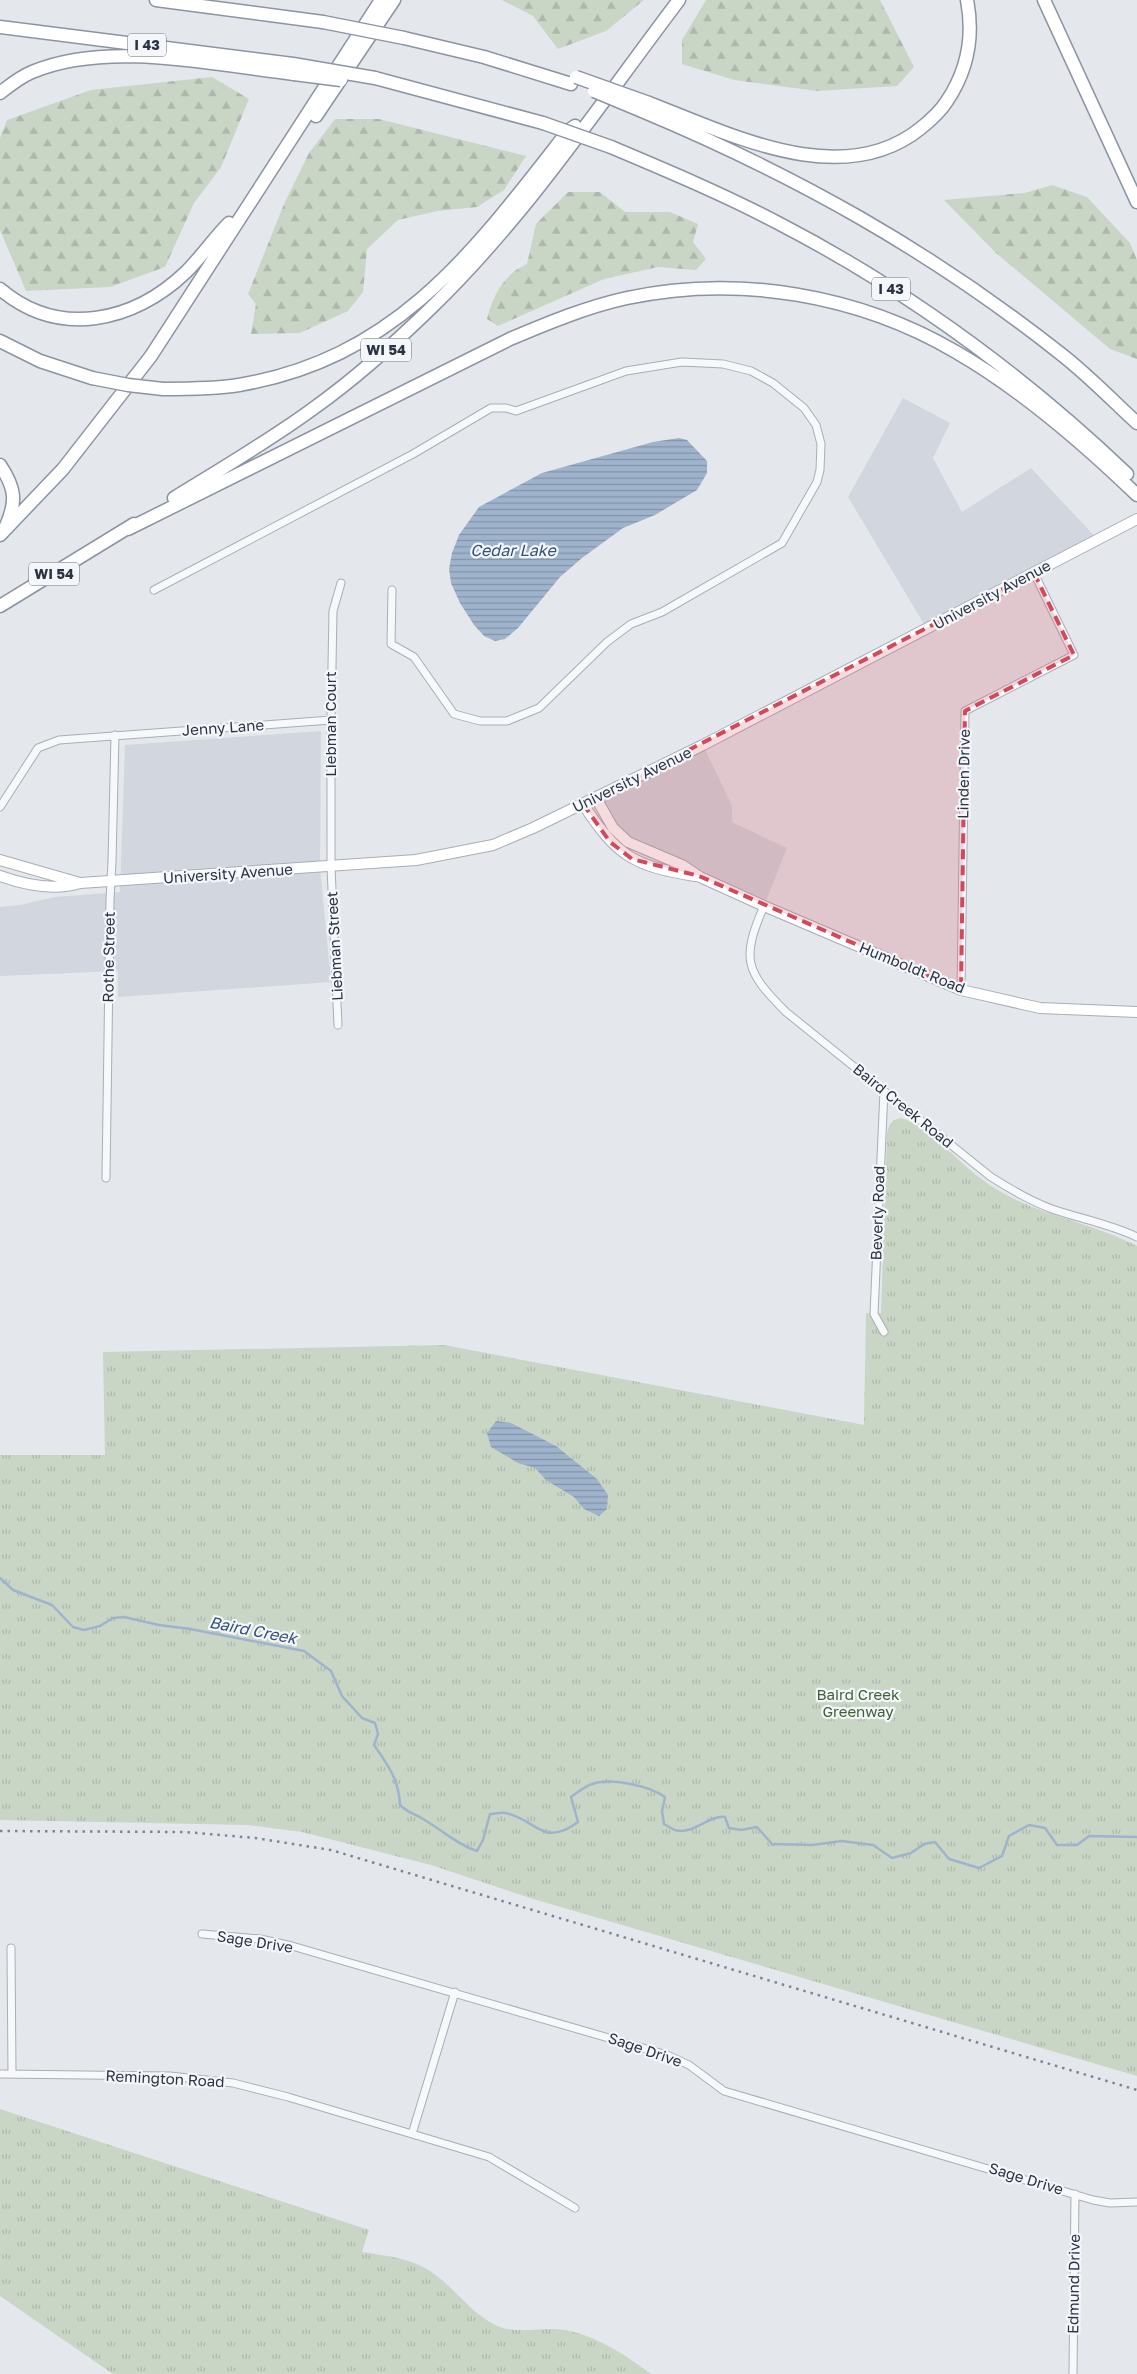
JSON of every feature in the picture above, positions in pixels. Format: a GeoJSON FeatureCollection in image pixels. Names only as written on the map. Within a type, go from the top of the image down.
{"type":"FeatureCollection","features":[{"type":"Feature","properties":{"kind":"highway"},"geometry":{"type":"LineString","coordinates":[[156,0],[323,22],[404,38],[484,57],[574,81],[645,107],[809,156],[850,156],[886,150],[908,138],[934,118],[952,94],[964,70],[971,28],[967,0]]}},
{"type":"Feature","properties":{"kind":"highway"},"geometry":{"type":"LineString","coordinates":[[1,535],[63,469],[151,356],[381,0]]}},
{"type":"Feature","properties":{"kind":"highway"},"geometry":{"type":"LineString","coordinates":[[278,160],[297,144],[394,0]]}},
{"type":"Feature","properties":{"kind":"highway","name":"WI 54"},"geometry":{"type":"LineString","coordinates":[[0,606],[128,529],[314,408],[388,348],[433,306],[475,262],[532,195],[678,0]]}},
{"type":"Feature","properties":{"kind":"highway"},"geometry":{"type":"LineString","coordinates":[[1044,0],[1137,202]]}},
{"type":"Feature","properties":{"kind":"highway","name":"I 43"},"geometry":{"type":"LineString","coordinates":[[0,27],[373,81],[450,96],[611,147],[705,187],[781,224],[903,297],[949,327],[1035,393],[1136,490]]}},
{"type":"Feature","properties":{"kind":"highway"},"geometry":{"type":"LineString","coordinates":[[0,93],[32,72],[69,61],[98,57],[146,57],[294,69]]}},
{"type":"Feature","properties":{"kind":"highway"},"geometry":{"type":"LineString","coordinates":[[645,107],[770,168],[843,207],[919,252],[966,284],[1062,355],[1137,423]]}},
{"type":"Feature","properties":{"kind":"highway"},"geometry":{"type":"LineString","coordinates":[[0,341],[40,361],[92,378],[128,386],[163,389],[237,386],[292,373],[350,348],[393,322],[424,299],[502,216],[568,131],[593,114]]}},
{"type":"Feature","properties":{"kind":"highway"},"geometry":{"type":"LineString","coordinates":[[0,289],[29,308],[61,318],[94,319],[138,307],[155,297],[185,273],[254,198]]}},
{"type":"Feature","properties":{"kind":"highway"},"geometry":{"type":"LineString","coordinates":[[128,529],[510,339],[567,315],[628,298],[672,291],[712,289],[758,290],[818,299],[862,311],[916,331],[962,355],[1006,384],[1136,490]]}},
{"type":"Feature","properties":{"kind":"highway"},"geometry":{"type":"LineString","coordinates":[[0,465],[11,484],[14,497],[11,511],[1,535]]}},
{"type":"Feature","properties":{"kind":"main road","name":"University Avenue"},"geometry":{"type":"LineString","coordinates":[[80,883],[416,860],[493,845],[596,798],[722,736],[1137,519]]}},
{"type":"Feature","properties":{"kind":"main road","name":"Humboldt Road"},"geometry":{"type":"LineString","coordinates":[[596,798],[613,828],[628,842],[682,865],[699,876],[764,906],[961,990],[1040,1008],[1137,1012]]}},
{"type":"Feature","properties":{"kind":"main road","name":"Humboldt Road"},"geometry":{"type":"LineString","coordinates":[[583,804],[605,836],[624,854],[650,866],[699,876]]}},
{"type":"Feature","properties":{"kind":"main road"},"geometry":{"type":"LineString","coordinates":[[0,860],[80,883]]}},
{"type":"Feature","properties":{"kind":"main road"},"geometry":{"type":"LineString","coordinates":[[0,876],[50,887],[66,887],[80,883]]}},
{"type":"Feature","properties":{"kind":"street"},"geometry":{"type":"LineString","coordinates":[[154,590],[413,454],[491,408],[506,408],[516,411],[626,371],[682,362],[723,364],[751,371],[773,383],[804,408],[816,425],[822,458],[817,482],[782,543],[662,612],[631,624],[607,642],[539,708],[507,720],[480,721],[454,714],[442,700],[431,679],[414,657],[391,644],[392,590]]}},
{"type":"Feature","properties":{"kind":"street","name":"Linden Drive"},"geometry":{"type":"LineString","coordinates":[[961,990],[965,711],[1074,655],[1034,573]]}},
{"type":"Feature","properties":{"kind":"street","name":"Liebman Court"},"geometry":{"type":"LineString","coordinates":[[330,867],[333,611],[341,582]]}},
{"type":"Feature","properties":{"kind":"street","name":"Jenny Lane"},"geometry":{"type":"LineString","coordinates":[[0,807],[38,748],[59,740],[73,737],[331,720]]}},
{"type":"Feature","properties":{"kind":"street","name":"Rothe Street"},"geometry":{"type":"LineString","coordinates":[[106,1178],[115,735]]}},
{"type":"Feature","properties":{"kind":"street","name":"Liebman Street"},"geometry":{"type":"LineString","coordinates":[[330,867],[338,1026]]}},
{"type":"Feature","properties":{"kind":"street","name":"Baird Creek Road"},"geometry":{"type":"LineString","coordinates":[[764,906],[753,931],[749,952],[754,972],[760,982],[786,1012],[991,1177],[1011,1190],[1053,1209],[1116,1228],[1137,1237]]}},
{"type":"Feature","properties":{"kind":"street","name":"Beverly Road"},"geometry":{"type":"LineString","coordinates":[[884,1091],[874,1314],[884,1332]]}},
{"type":"Feature","properties":{"kind":"street","name":"Sage Drive"},"geometry":{"type":"LineString","coordinates":[[202,1934],[260,1939],[292,1946],[455,1992],[667,2055],[689,2065],[724,2091],[1075,2194],[1110,2203],[1137,2202]]}},
{"type":"Feature","properties":{"kind":"street"},"geometry":{"type":"LineString","coordinates":[[11,1948],[12,2074]]}},
{"type":"Feature","properties":{"kind":"street"},"geometry":{"type":"LineString","coordinates":[[412,2134],[455,1992]]}},
{"type":"Feature","properties":{"kind":"street","name":"Remington Road"},"geometry":{"type":"LineString","coordinates":[[0,2074],[170,2076],[232,2083],[288,2097],[489,2157],[575,2208]]}},
{"type":"Feature","properties":{"kind":"street","name":"Edmund Drive"},"geometry":{"type":"LineString","coordinates":[[1073,2374],[1075,2194]]}},
{"type":"Feature","properties":{"kind":"highlighted area"},"geometry":{"type":"Polygon","coordinates":[[[1034,573],[1074,655],[965,711],[961,990],[699,876],[632,859],[610,842],[583,804],[1034,573]]]}},
{"type":"Feature","properties":{"kind":"shaded area"},"geometry":{"type":"Polygon","coordinates":[[[903,398],[950,423],[933,458],[962,512],[1031,468],[1098,540],[927,629],[848,497],[903,398]]]}},
{"type":"Feature","properties":{"kind":"shaded area"},"geometry":{"type":"Polygon","coordinates":[[[321,731],[320,868],[331,982],[118,997],[118,971],[0,976],[0,907],[20,905],[55,897],[120,892],[125,745],[321,731]]]}},
{"type":"Feature","properties":{"kind":"shaded area"},"geometry":{"type":"Polygon","coordinates":[[[703,745],[732,806],[732,822],[787,848],[764,906],[628,842],[596,798],[703,745]]]}},
{"type":"Feature","properties":{"kind":"green space"},"geometry":{"type":"Polygon","coordinates":[[[502,0],[644,0],[606,31],[558,49],[533,16],[502,0]]]}},
{"type":"Feature","properties":{"kind":"green space"},"geometry":{"type":"Polygon","coordinates":[[[706,0],[880,0],[914,67],[897,86],[817,91],[734,80],[682,64],[682,40],[706,0]]]}},
{"type":"Feature","properties":{"kind":"green space"},"geometry":{"type":"Polygon","coordinates":[[[212,77],[249,99],[221,167],[194,203],[165,267],[110,287],[26,291],[0,230],[0,138],[7,120],[91,90],[212,77]]]}},
{"type":"Feature","properties":{"kind":"green space"},"geometry":{"type":"Polygon","coordinates":[[[335,119],[379,119],[526,156],[504,190],[477,207],[437,211],[398,220],[367,249],[363,292],[348,311],[300,333],[251,334],[256,304],[248,294],[284,204],[309,153],[335,119]]]}},
{"type":"Feature","properties":{"kind":"green space"},"geometry":{"type":"Polygon","coordinates":[[[1052,185],[1087,197],[1130,243],[1137,260],[1137,359],[1110,349],[995,252],[944,200],[1025,193],[1052,185]]]}},
{"type":"Feature","properties":{"kind":"green space"},"geometry":{"type":"Polygon","coordinates":[[[568,192],[600,192],[625,212],[670,212],[698,224],[693,242],[706,259],[696,270],[658,267],[604,279],[498,326],[487,319],[496,294],[512,273],[527,264],[536,224],[568,192]]]}},
{"type":"Feature","properties":{"kind":"green space","name":"Baird Creek Greenway"},"geometry":{"type":"Polygon","coordinates":[[[901,1118],[931,1135],[971,1171],[998,1190],[1037,1209],[1097,1229],[1137,1246],[1137,2076],[530,1898],[431,1865],[302,1832],[248,1825],[0,1820],[0,1455],[105,1455],[103,1352],[444,1345],[864,1425],[866,1313],[881,1313],[887,1134],[891,1123],[901,1118]]]}},
{"type":"Feature","properties":{"kind":"green space"},"geometry":{"type":"Polygon","coordinates":[[[0,2109],[369,2230],[362,2252],[399,2258],[421,2266],[440,2279],[476,2312],[495,2325],[513,2330],[561,2329],[581,2334],[613,2348],[651,2374],[113,2374],[0,2296],[0,2109]]]}},
{"type":"Feature","properties":{"kind":"water","name":"Cedar Lake"},"geometry":{"type":"Polygon","coordinates":[[[679,438],[687,440],[707,461],[707,473],[697,490],[655,515],[623,528],[582,558],[560,577],[518,628],[505,639],[495,641],[484,636],[474,625],[460,603],[451,583],[449,569],[452,553],[459,535],[479,507],[542,473],[653,442],[679,438]]]}},
{"type":"Feature","properties":{"kind":"water"},"geometry":{"type":"Polygon","coordinates":[[[496,1421],[511,1423],[556,1446],[597,1479],[608,1495],[607,1509],[599,1516],[584,1509],[574,1497],[546,1480],[535,1468],[518,1463],[491,1447],[487,1433],[496,1421]]]}},
{"type":"Feature","properties":{"kind":"waterway","name":"Baird Creek"},"geometry":{"type":"LineString","coordinates":[[0,1578],[13,1590],[52,1605],[73,1627],[84,1630],[100,1626],[113,1618],[124,1617],[304,1651],[331,1671],[342,1696],[362,1718],[375,1723],[378,1734],[374,1745],[395,1780],[400,1805],[456,1841],[477,1851],[483,1840],[490,1814],[506,1813],[517,1816],[540,1830],[556,1833],[578,1822],[571,1797],[589,1785],[599,1782],[619,1782],[640,1786],[665,1797],[662,1811],[664,1824],[677,1831],[685,1831],[714,1818],[725,1817],[729,1828],[741,1830],[757,1827],[772,1844],[812,1845],[842,1841],[873,1845],[892,1858],[911,1853],[924,1844],[935,1842],[949,1859],[979,1868],[1002,1856],[1009,1836],[1029,1825],[1045,1828],[1057,1845],[1077,1845],[1089,1836],[1137,1837]]}},
{"type":"Feature","properties":{"kind":"railway"},"geometry":{"type":"LineString","coordinates":[[0,1831],[185,1832],[255,1838],[331,1850],[1137,2090]]}}]}
